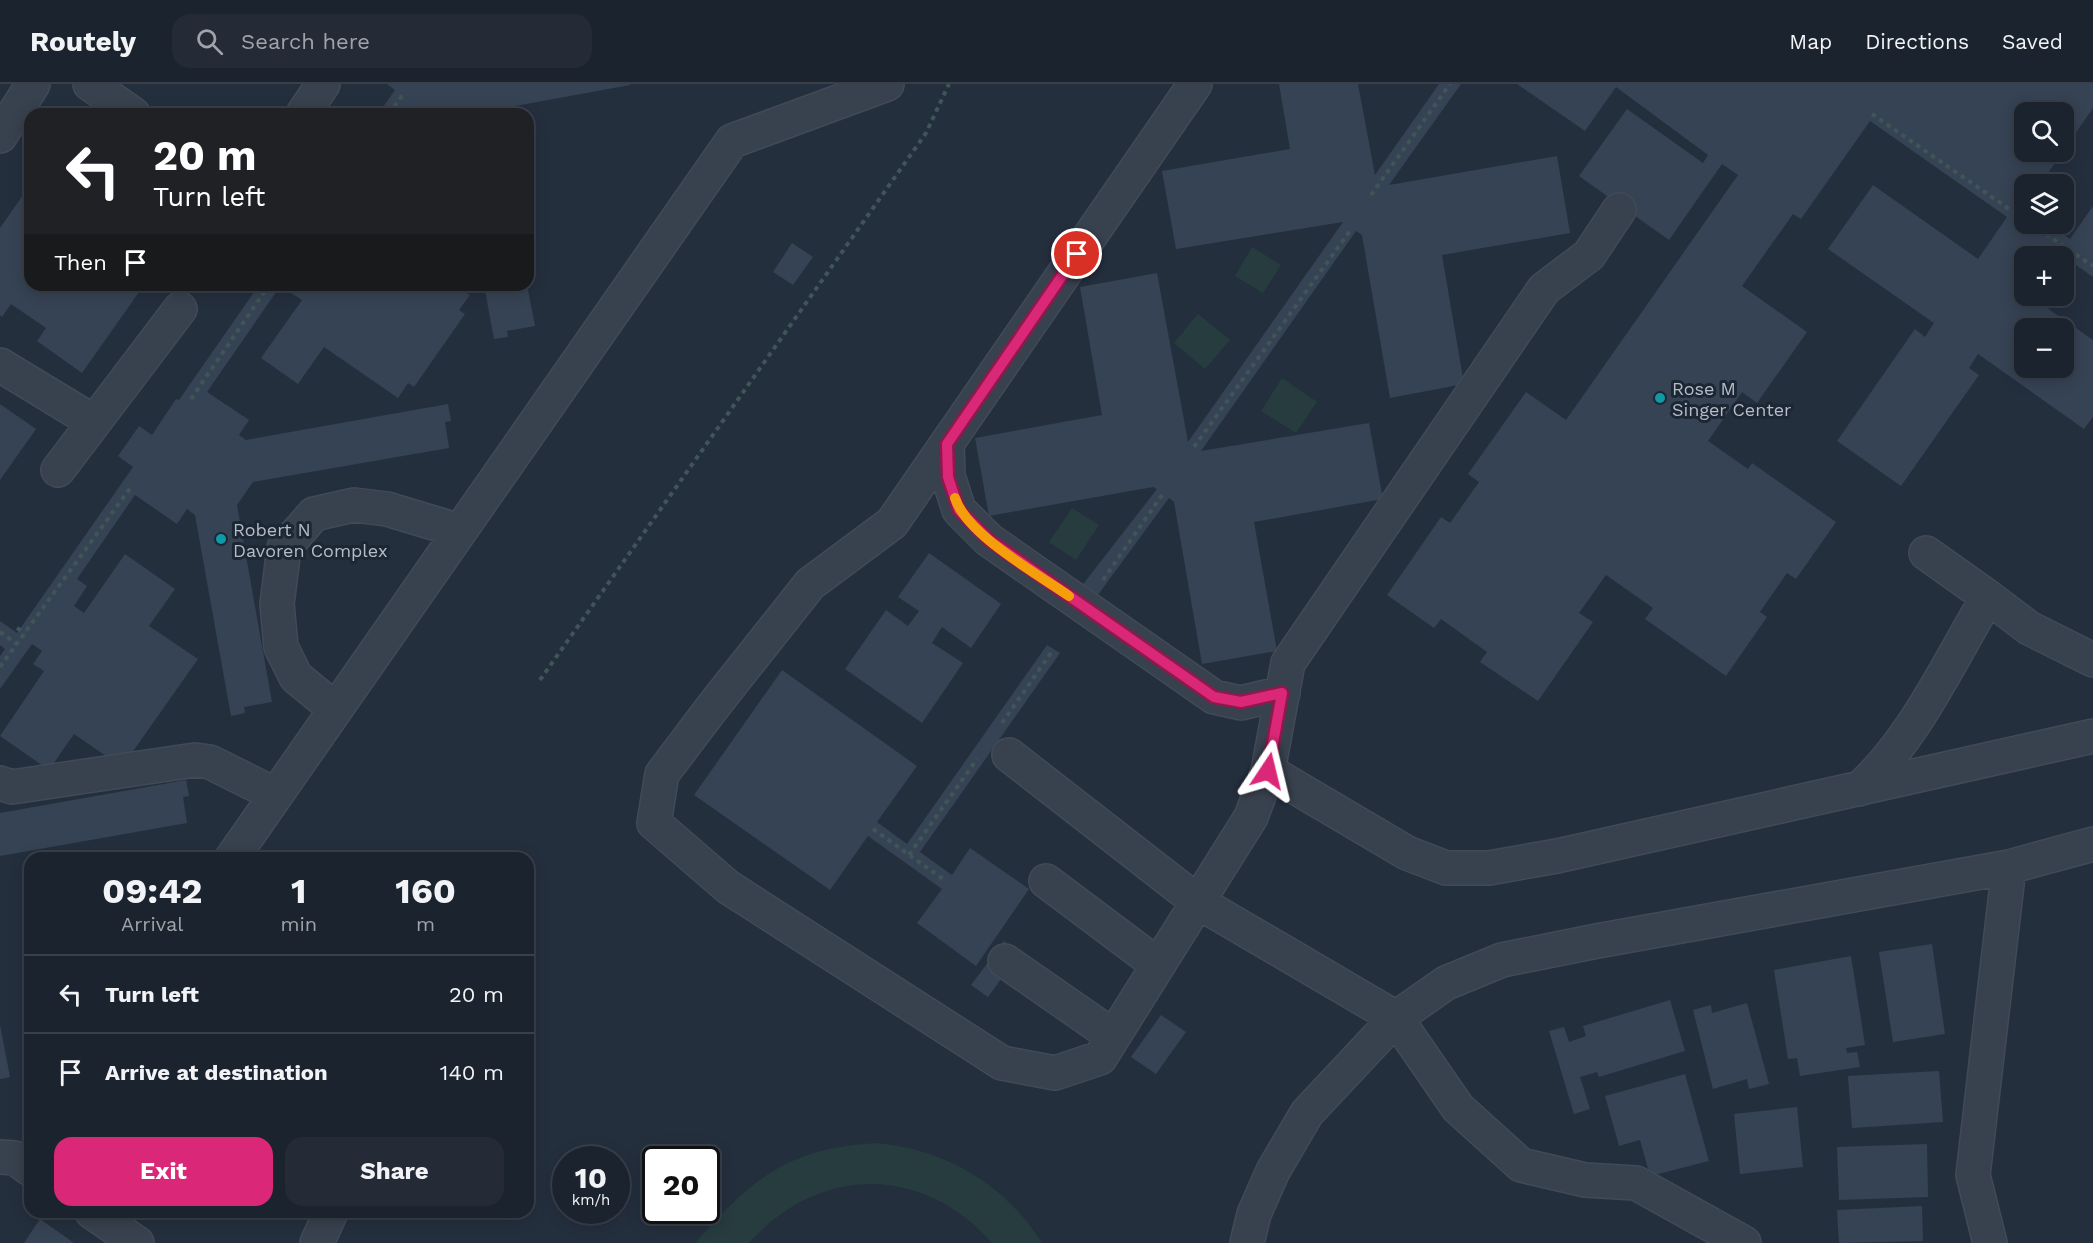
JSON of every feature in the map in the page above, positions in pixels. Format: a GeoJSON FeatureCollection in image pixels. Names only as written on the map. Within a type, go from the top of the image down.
{"type":"FeatureCollection","features":[{"type":"Feature","properties":{"kind":"lane"},"geometry":{"type":"LineString","coordinates":[[0,136],[33,84]]}},
{"type":"Feature","properties":{"kind":"lane"},"geometry":{"type":"LineString","coordinates":[[90,84],[124,108]]}},
{"type":"Feature","properties":{"kind":"lane"},"geometry":{"type":"LineString","coordinates":[[307,108],[324,84]]}},
{"type":"Feature","properties":{"kind":"lane"},"geometry":{"type":"LineString","coordinates":[[236,852],[732,141],[887,84]]}},
{"type":"Feature","properties":{"kind":"lane"},"geometry":{"type":"LineString","coordinates":[[1195,84],[892,523],[810,584],[662,774],[654,823],[728,887],[1002,1062],[1055,1073],[1100,1058],[1251,817],[1268,771],[1288,663],[1544,289],[1589,255],[1619,210]]}},
{"type":"Feature","properties":{"kind":"lane"},"geometry":{"type":"LineString","coordinates":[[58,470],[180,309]]}},
{"type":"Feature","properties":{"kind":"lane"},"geometry":{"type":"LineString","coordinates":[[0,365],[94,422]]}},
{"type":"Feature","properties":{"kind":"lane"},"geometry":{"type":"LineString","coordinates":[[947,444],[948,477],[959,510],[989,540],[1214,697],[1241,702],[1282,693]]}},
{"type":"Feature","properties":{"kind":"lane"},"geometry":{"type":"LineString","coordinates":[[335,709],[296,677],[281,647],[277,604],[285,548],[314,513],[354,505],[387,509],[460,531]]}},
{"type":"Feature","properties":{"kind":"lane"},"geometry":{"type":"LineString","coordinates":[[1926,553],[2029,628],[2093,660]]}},
{"type":"Feature","properties":{"kind":"lane"},"geometry":{"type":"LineString","coordinates":[[1859,789],[1882,768],[1902,742],[1988,597]]}},
{"type":"Feature","properties":{"kind":"lane"},"geometry":{"type":"LineString","coordinates":[[1268,771],[1407,853],[1446,868],[1489,868],[1557,856],[2093,736]]}},
{"type":"Feature","properties":{"kind":"lane"},"geometry":{"type":"LineString","coordinates":[[1009,755],[1198,902],[1396,1018],[1458,1108],[1521,1165],[1585,1180],[1636,1184],[1744,1243]]}},
{"type":"Feature","properties":{"kind":"lane"},"geometry":{"type":"LineString","coordinates":[[0,783],[12,787],[195,760],[210,762],[276,795]]}},
{"type":"Feature","properties":{"kind":"lane"},"geometry":{"type":"LineString","coordinates":[[1247,1243],[1254,1215],[1273,1172],[1307,1113],[1396,1018],[1446,983],[1502,960],[1597,940],[2009,867],[2093,844]]}},
{"type":"Feature","properties":{"kind":"lane"},"geometry":{"type":"LineString","coordinates":[[1990,1243],[1973,1175],[2009,867]]}},
{"type":"Feature","properties":{"kind":"lane"},"geometry":{"type":"LineString","coordinates":[[1046,881],[1158,965]]}},
{"type":"Feature","properties":{"kind":"lane"},"geometry":{"type":"LineString","coordinates":[[1005,961],[1113,1036]]}},
{"type":"Feature","properties":{"kind":"lane"},"geometry":{"type":"LineString","coordinates":[[0,1157],[15,1158],[24,1165]]}},
{"type":"Feature","properties":{"kind":"lane"},"geometry":{"type":"LineString","coordinates":[[101,1218],[137,1243]]}},
{"type":"Feature","properties":{"kind":"lane"},"geometry":{"type":"LineString","coordinates":[[317,1243],[329,1218]]}},
{"type":"Feature","properties":{"kind":"path"},"geometry":{"type":"LineString","coordinates":[[540,680],[926,133],[949,84]]}},
{"type":"Feature","properties":{"kind":"path"},"geometry":{"type":"LineString","coordinates":[[1371,195],[1449,84]]}},
{"type":"Feature","properties":{"kind":"path"},"geometry":{"type":"LineString","coordinates":[[393,108],[404,93]]}},
{"type":"Feature","properties":{"kind":"path"},"geometry":{"type":"LineString","coordinates":[[1872,114],[2014,212]]}},
{"type":"Feature","properties":{"kind":"path"},"geometry":{"type":"LineString","coordinates":[[1194,447],[1352,228]]}},
{"type":"Feature","properties":{"kind":"path"},"geometry":{"type":"LineString","coordinates":[[2046,234],[2093,266]]}},
{"type":"Feature","properties":{"kind":"path"},"geometry":{"type":"LineString","coordinates":[[190,399],[265,291]]}},
{"type":"Feature","properties":{"kind":"path"},"geometry":{"type":"LineString","coordinates":[[0,667],[131,487]]}},
{"type":"Feature","properties":{"kind":"path"},"geometry":{"type":"LineString","coordinates":[[1102,581],[1162,495]]}},
{"type":"Feature","properties":{"kind":"path"},"geometry":{"type":"LineString","coordinates":[[18,628],[25,633]]}},
{"type":"Feature","properties":{"kind":"path"},"geometry":{"type":"LineString","coordinates":[[0,632],[17,644]]}},
{"type":"Feature","properties":{"kind":"path"},"geometry":{"type":"LineString","coordinates":[[873,829],[943,879]]}},
{"type":"Feature","properties":{"kind":"green space"},"geometry":{"type":"Polygon","coordinates":[[[1252,247],[1281,265],[1263,293],[1235,276],[1252,247]]]}},
{"type":"Feature","properties":{"kind":"green space"},"geometry":{"type":"Polygon","coordinates":[[[1198,314],[1230,340],[1205,369],[1174,343],[1198,314]]]}},
{"type":"Feature","properties":{"kind":"green space"},"geometry":{"type":"Polygon","coordinates":[[[1282,378],[1317,402],[1296,433],[1261,411],[1282,378]]]}},
{"type":"Feature","properties":{"kind":"green space"},"geometry":{"type":"Polygon","coordinates":[[[1072,508],[1099,525],[1076,560],[1049,542],[1072,508]]]}},
{"type":"Feature","properties":{"kind":"green space"},"geometry":{"type":"Polygon","coordinates":[[[876,1143],[926,1153],[949,1162],[971,1173],[1010,1203],[1042,1243],[992,1243],[964,1217],[934,1199],[903,1188],[870,1184],[838,1188],[807,1199],[777,1217],[749,1243],[695,1243],[712,1224],[720,1224],[720,1216],[735,1201],[774,1171],[795,1160],[845,1146],[876,1143]]]}},
{"type":"Feature","properties":{"kind":"building"},"geometry":{"type":"Polygon","coordinates":[[[387,84],[630,84],[514,108],[382,108],[395,90],[387,84]]]}},
{"type":"Feature","properties":{"kind":"building"},"geometry":{"type":"Polygon","coordinates":[[[1279,84],[1358,84],[1375,175],[1439,84],[1461,84],[1389,185],[1557,156],[1570,233],[1442,255],[1464,384],[1390,398],[1362,235],[1356,231],[1201,451],[1369,423],[1383,499],[1254,522],[1277,651],[1202,664],[1174,502],[1169,498],[1092,603],[1077,592],[1157,489],[1153,487],[989,516],[975,438],[1102,415],[1080,287],[1157,273],[1188,442],[1343,222],[1176,249],[1162,171],[1290,149],[1279,84]]]}},
{"type":"Feature","properties":{"kind":"building","name":"Rose M Singer Center"},"geometry":{"type":"Polygon","coordinates":[[[1517,84],[2093,84],[2093,108],[2074,136],[2074,102],[2014,102],[2014,162],[2056,162],[2047,174],[2014,174],[2014,234],[2063,234],[2070,239],[2093,206],[2093,277],[2074,264],[2074,246],[2014,246],[2014,306],[2044,306],[2062,318],[2014,318],[2014,378],[2074,378],[2074,327],[2093,340],[2093,417],[2084,429],[1978,354],[1969,368],[1979,375],[1901,486],[1837,441],[1915,329],[1925,337],[1934,323],[1828,249],[1873,185],[1978,259],[2007,217],[1870,121],[1801,219],[1793,214],[1742,286],[1807,332],[1757,403],[1742,392],[1708,441],[1748,469],[1752,463],[1836,522],[1796,579],[1787,573],[1760,612],[1767,617],[1726,676],[1645,619],[1653,608],[1606,575],[1579,613],[1593,622],[1538,701],[1480,662],[1487,652],[1441,619],[1434,628],[1387,595],[1441,517],[1450,523],[1479,482],[1468,474],[1526,392],[1566,420],[1738,175],[1722,164],[1669,240],[1579,176],[1627,109],[1703,163],[1708,155],[1616,87],[1585,131],[1517,84]]]}},
{"type":"Feature","properties":{"kind":"building"},"geometry":{"type":"Polygon","coordinates":[[[24,194],[24,291],[140,291],[82,373],[37,341],[46,328],[11,304],[2,317],[0,315],[0,228],[24,194]]]}},
{"type":"Feature","properties":{"kind":"building"},"geometry":{"type":"Polygon","coordinates":[[[792,243],[813,257],[793,285],[773,272],[792,243]]]}},
{"type":"Feature","properties":{"kind":"building","name":"Robert N Davoren Complex"},"geometry":{"type":"Polygon","coordinates":[[[255,291],[277,291],[207,392],[249,420],[239,435],[246,440],[448,404],[451,421],[445,422],[449,448],[253,482],[237,505],[272,702],[244,707],[245,713],[231,716],[195,515],[187,509],[177,524],[135,495],[77,579],[87,586],[74,606],[84,613],[125,554],[175,589],[149,626],[198,659],[122,767],[74,734],[49,770],[0,736],[44,671],[33,664],[42,651],[32,644],[0,689],[0,656],[5,649],[0,645],[0,621],[17,633],[133,467],[118,456],[139,426],[152,435],[176,399],[179,400],[255,291]]]}},
{"type":"Feature","properties":{"kind":"building"},"geometry":{"type":"Polygon","coordinates":[[[292,291],[464,291],[470,295],[459,310],[465,314],[414,387],[408,383],[398,398],[324,347],[298,384],[261,358],[302,300],[291,293],[292,291]]]}},
{"type":"Feature","properties":{"kind":"building"},"geometry":{"type":"Polygon","coordinates":[[[485,291],[528,291],[535,326],[507,331],[508,337],[494,339],[485,291]]]}},
{"type":"Feature","properties":{"kind":"building"},"geometry":{"type":"Polygon","coordinates":[[[0,404],[36,429],[0,480],[0,404]]]}},
{"type":"Feature","properties":{"kind":"building"},"geometry":{"type":"Polygon","coordinates":[[[929,553],[1001,604],[971,648],[942,627],[932,643],[963,663],[922,723],[845,669],[886,610],[908,626],[919,611],[898,597],[929,553]]]}},
{"type":"Feature","properties":{"kind":"building"},"geometry":{"type":"Polygon","coordinates":[[[1047,645],[1060,653],[920,852],[952,875],[970,848],[1029,889],[976,966],[917,923],[942,889],[868,836],[830,890],[694,795],[782,670],[917,766],[877,822],[907,844],[1047,645]]]}},
{"type":"Feature","properties":{"kind":"building"},"geometry":{"type":"Polygon","coordinates":[[[186,780],[189,796],[183,797],[187,823],[0,856],[0,813],[186,780]]]}},
{"type":"Feature","properties":{"kind":"building"},"geometry":{"type":"Polygon","coordinates":[[[1004,941],[1020,953],[988,997],[971,985],[1004,941]]]}},
{"type":"Feature","properties":{"kind":"building"},"geometry":{"type":"Polygon","coordinates":[[[1932,944],[1945,1034],[1893,1042],[1879,952],[1932,944]]]}},
{"type":"Feature","properties":{"kind":"building"},"geometry":{"type":"Polygon","coordinates":[[[1851,956],[1865,1045],[1846,1048],[1847,1053],[1857,1052],[1860,1067],[1800,1076],[1797,1058],[1788,1059],[1774,970],[1851,956]]]}},
{"type":"Feature","properties":{"kind":"building"},"geometry":{"type":"Polygon","coordinates":[[[1670,1000],[1685,1051],[1599,1077],[1597,1072],[1580,1077],[1590,1109],[1574,1114],[1549,1031],[1564,1027],[1569,1042],[1586,1036],[1583,1026],[1670,1000]]]}},
{"type":"Feature","properties":{"kind":"building"},"geometry":{"type":"Polygon","coordinates":[[[1747,1003],[1769,1084],[1749,1089],[1747,1079],[1713,1089],[1693,1010],[1711,1005],[1712,1013],[1747,1003]]]}},
{"type":"Feature","properties":{"kind":"building"},"geometry":{"type":"Polygon","coordinates":[[[1161,1015],[1186,1032],[1156,1074],[1131,1057],[1161,1015]]]}},
{"type":"Feature","properties":{"kind":"building"},"geometry":{"type":"Polygon","coordinates":[[[0,1025],[10,1077],[0,1079],[0,1025]]]}},
{"type":"Feature","properties":{"kind":"building"},"geometry":{"type":"Polygon","coordinates":[[[1939,1071],[1943,1122],[1852,1128],[1848,1076],[1939,1071]]]}},
{"type":"Feature","properties":{"kind":"building"},"geometry":{"type":"Polygon","coordinates":[[[1685,1074],[1709,1161],[1650,1176],[1640,1140],[1619,1146],[1605,1096],[1685,1074]]]}},
{"type":"Feature","properties":{"kind":"building"},"geometry":{"type":"Polygon","coordinates":[[[1797,1107],[1803,1167],[1740,1174],[1734,1114],[1797,1107]]]}},
{"type":"Feature","properties":{"kind":"building"},"geometry":{"type":"Polygon","coordinates":[[[1927,1144],[1928,1197],[1839,1200],[1837,1147],[1927,1144]]]}},
{"type":"Feature","properties":{"kind":"building"},"geometry":{"type":"Polygon","coordinates":[[[1922,1206],[1923,1241],[1839,1243],[1837,1210],[1922,1206]]]}},
{"type":"Feature","properties":{"kind":"building"},"geometry":{"type":"Polygon","coordinates":[[[40,1219],[74,1243],[24,1243],[40,1219]]]}},
{"type":"Feature","properties":{"kind":"slow traffic"},"geometry":{"type":"LineString","coordinates":[[955,498],[959,510],[989,540],[1069,596]]}},
{"type":"Feature","properties":{"kind":"place","name":"Rose M Singer Center"},"geometry":{"type":"Point","coordinates":[1660,398]}},
{"type":"Feature","properties":{"kind":"place","name":"Robert N Davoren Complex"},"geometry":{"type":"Point","coordinates":[221,539]}},
{"type":"Feature","properties":{"kind":"route"},"geometry":{"type":"LineString","coordinates":[[1077,254],[947,444],[948,477],[959,510],[989,540],[1214,697],[1241,702],[1282,693],[1268,771]]}}]}
